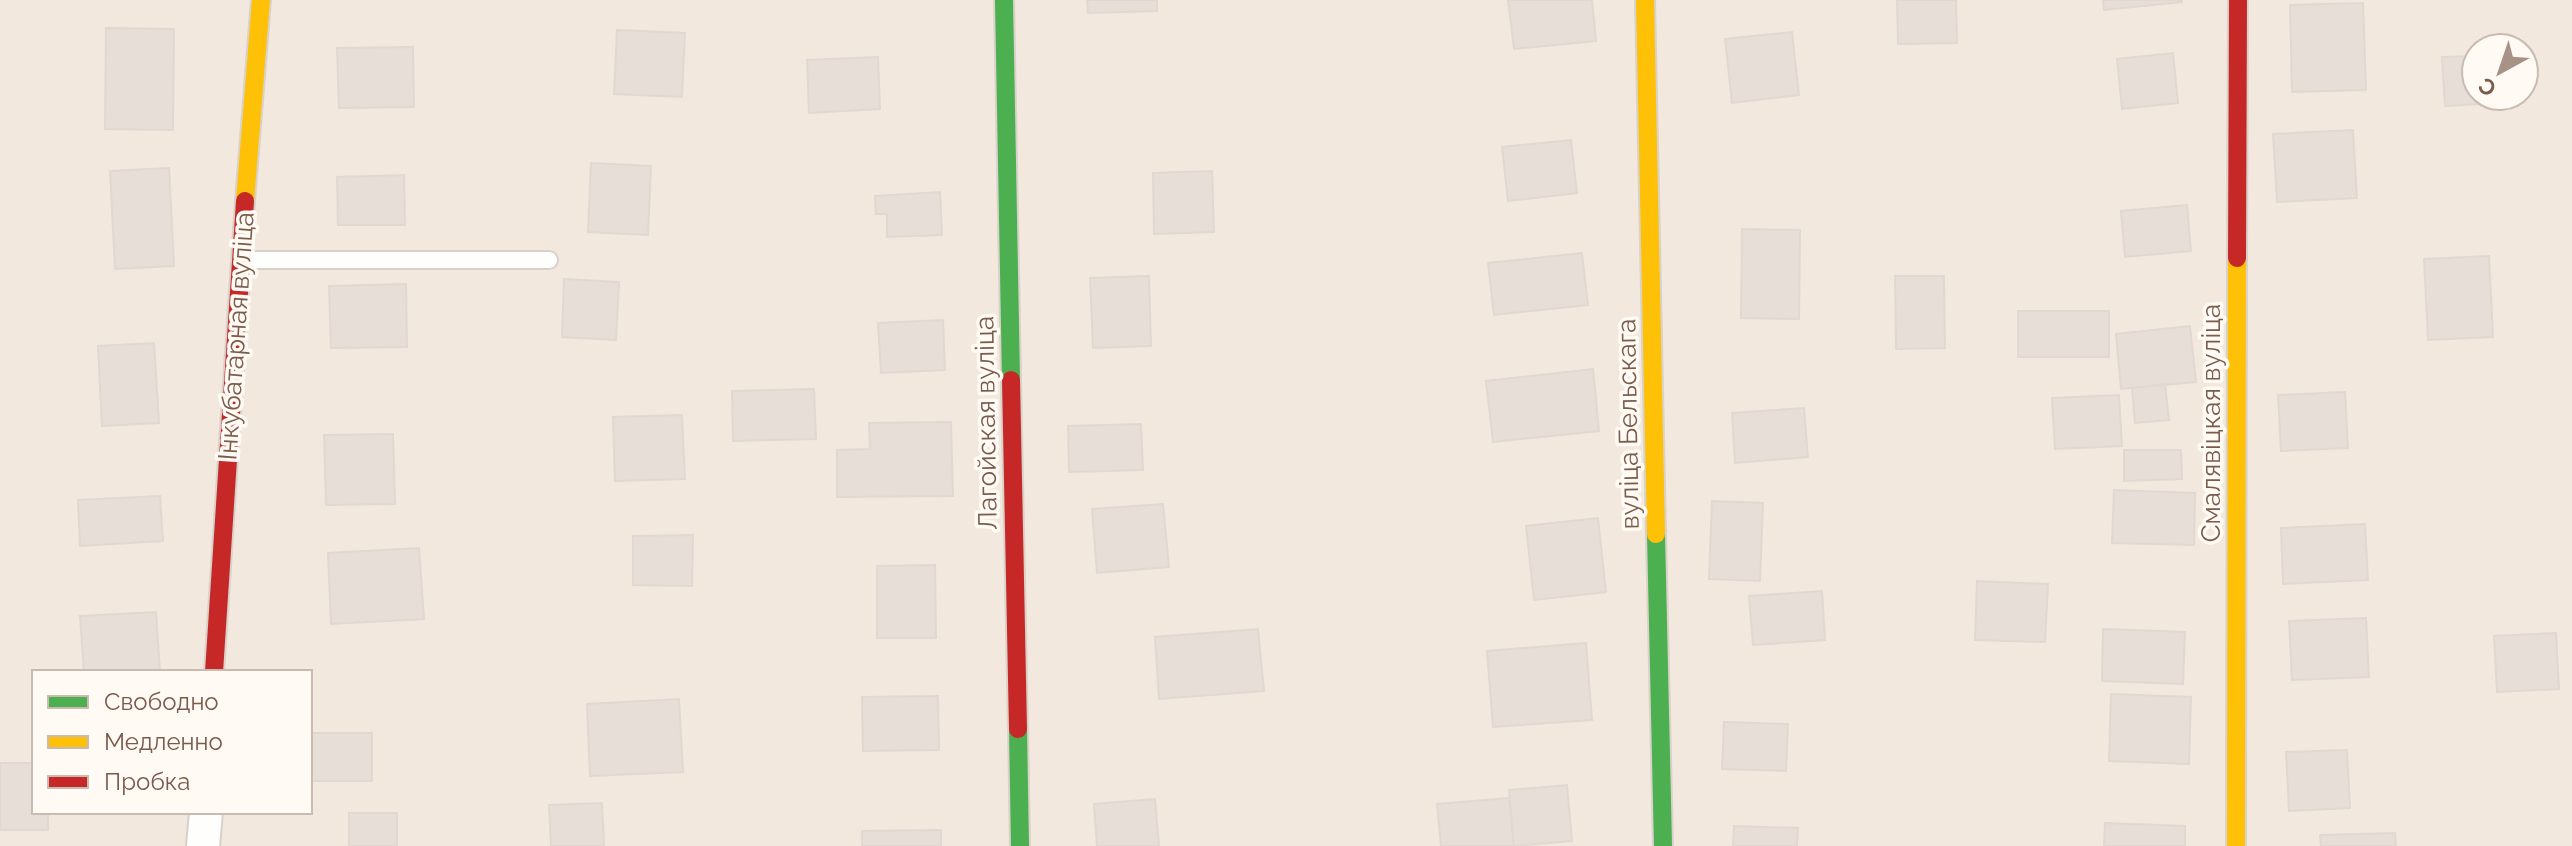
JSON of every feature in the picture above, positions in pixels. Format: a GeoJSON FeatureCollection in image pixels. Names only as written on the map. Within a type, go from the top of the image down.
{"type":"FeatureCollection","features":[{"type":"Feature","properties":{"kind":"street","name":"Інкубатарная вуліца"},"geometry":{"type":"LineString","coordinates":[[214,670],[240,260],[261,0]]}},
{"type":"Feature","properties":{"kind":"street","name":"Лагойская вуліца"},"geometry":{"type":"LineString","coordinates":[[1004,0],[1020,846]]}},
{"type":"Feature","properties":{"kind":"street","name":"вуліца Бельскага"},"geometry":{"type":"LineString","coordinates":[[1645,0],[1663,846]]}},
{"type":"Feature","properties":{"kind":"street","name":"Смалявіцкая вуліца"},"geometry":{"type":"LineString","coordinates":[[2236,846],[2238,0]]}},
{"type":"Feature","properties":{"kind":"street"},"geometry":{"type":"LineString","coordinates":[[203,846],[206,814]]}},
{"type":"Feature","properties":{"kind":"lane"},"geometry":{"type":"LineString","coordinates":[[240,260],[549,260]]}},
{"type":"Feature","properties":{"kind":"shaded area"},"geometry":{"type":"Polygon","coordinates":[[[0,0],[2572,0],[2572,846],[0,846],[0,0]]]}},
{"type":"Feature","properties":{"kind":"building"},"geometry":{"type":"Polygon","coordinates":[[[1087,0],[1157,0],[1157,11],[1088,13],[1087,0]]]}},
{"type":"Feature","properties":{"kind":"building"},"geometry":{"type":"Polygon","coordinates":[[[1508,0],[1592,0],[1596,41],[1514,49],[1508,0]]]}},
{"type":"Feature","properties":{"kind":"building"},"geometry":{"type":"Polygon","coordinates":[[[1897,0],[1956,0],[1957,43],[1898,44],[1897,0]]]}},
{"type":"Feature","properties":{"kind":"building"},"geometry":{"type":"Polygon","coordinates":[[[2103,0],[2182,0],[2182,2],[2104,10],[2103,0]]]}},
{"type":"Feature","properties":{"kind":"building"},"geometry":{"type":"Polygon","coordinates":[[[2363,3],[2366,90],[2292,92],[2290,5],[2363,3]]]}},
{"type":"Feature","properties":{"kind":"building"},"geometry":{"type":"Polygon","coordinates":[[[106,28],[174,29],[173,130],[105,129],[106,28]]]}},
{"type":"Feature","properties":{"kind":"building"},"geometry":{"type":"Polygon","coordinates":[[[617,30],[685,33],[682,97],[614,94],[617,30]]]}},
{"type":"Feature","properties":{"kind":"building"},"geometry":{"type":"Polygon","coordinates":[[[1792,32],[1799,95],[1732,103],[1725,39],[1792,32]]]}},
{"type":"Feature","properties":{"kind":"building"},"geometry":{"type":"Polygon","coordinates":[[[413,47],[414,107],[339,108],[337,48],[413,47]]]}},
{"type":"Feature","properties":{"kind":"building"},"geometry":{"type":"Polygon","coordinates":[[[2173,53],[2178,103],[2122,109],[2117,59],[2173,53]]]}},
{"type":"Feature","properties":{"kind":"building"},"geometry":{"type":"Polygon","coordinates":[[[2460,56],[2460,105],[2445,106],[2442,57],[2460,56]]]}},
{"type":"Feature","properties":{"kind":"building"},"geometry":{"type":"Polygon","coordinates":[[[878,57],[880,109],[809,113],[807,60],[878,57]]]}},
{"type":"Feature","properties":{"kind":"building"},"geometry":{"type":"Polygon","coordinates":[[[2353,130],[2357,198],[2277,202],[2273,134],[2353,130]]]}},
{"type":"Feature","properties":{"kind":"building"},"geometry":{"type":"Polygon","coordinates":[[[1571,140],[1577,193],[1508,201],[1502,147],[1571,140]]]}},
{"type":"Feature","properties":{"kind":"building"},"geometry":{"type":"Polygon","coordinates":[[[591,163],[651,166],[648,235],[588,232],[591,163]]]}},
{"type":"Feature","properties":{"kind":"building"},"geometry":{"type":"Polygon","coordinates":[[[169,168],[174,266],[115,269],[110,171],[169,168]]]}},
{"type":"Feature","properties":{"kind":"building"},"geometry":{"type":"Polygon","coordinates":[[[1212,171],[1214,232],[1154,234],[1153,173],[1212,171]]]}},
{"type":"Feature","properties":{"kind":"building"},"geometry":{"type":"Polygon","coordinates":[[[404,175],[405,225],[338,225],[337,177],[404,175]]]}},
{"type":"Feature","properties":{"kind":"building"},"geometry":{"type":"Polygon","coordinates":[[[940,192],[942,235],[887,237],[887,214],[876,214],[875,196],[940,192]]]}},
{"type":"Feature","properties":{"kind":"building"},"geometry":{"type":"Polygon","coordinates":[[[2187,205],[2191,251],[2125,257],[2121,211],[2187,205]]]}},
{"type":"Feature","properties":{"kind":"building"},"geometry":{"type":"Polygon","coordinates":[[[1742,229],[1800,230],[1799,319],[1741,318],[1742,229]]]}},
{"type":"Feature","properties":{"kind":"building"},"geometry":{"type":"Polygon","coordinates":[[[1582,253],[1588,305],[1494,315],[1488,263],[1582,253]]]}},
{"type":"Feature","properties":{"kind":"building"},"geometry":{"type":"Polygon","coordinates":[[[2489,256],[2493,337],[2428,340],[2424,259],[2489,256]]]}},
{"type":"Feature","properties":{"kind":"building"},"geometry":{"type":"Polygon","coordinates":[[[1149,276],[1151,346],[1093,348],[1090,278],[1149,276]]]}},
{"type":"Feature","properties":{"kind":"building"},"geometry":{"type":"Polygon","coordinates":[[[1895,276],[1944,276],[1945,348],[1896,349],[1895,276]]]}},
{"type":"Feature","properties":{"kind":"building"},"geometry":{"type":"Polygon","coordinates":[[[564,279],[619,282],[616,340],[562,337],[564,279]]]}},
{"type":"Feature","properties":{"kind":"building"},"geometry":{"type":"Polygon","coordinates":[[[406,284],[407,347],[331,348],[329,286],[406,284]]]}},
{"type":"Feature","properties":{"kind":"building"},"geometry":{"type":"Polygon","coordinates":[[[2018,311],[2109,311],[2109,357],[2018,357],[2018,311]]]}},
{"type":"Feature","properties":{"kind":"building"},"geometry":{"type":"Polygon","coordinates":[[[943,320],[945,370],[881,373],[878,323],[943,320]]]}},
{"type":"Feature","properties":{"kind":"building"},"geometry":{"type":"Polygon","coordinates":[[[2190,326],[2196,382],[2121,389],[2116,334],[2190,326]]]}},
{"type":"Feature","properties":{"kind":"building"},"geometry":{"type":"Polygon","coordinates":[[[154,343],[159,423],[102,426],[98,346],[154,343]]]}},
{"type":"Feature","properties":{"kind":"building"},"geometry":{"type":"Polygon","coordinates":[[[1593,369],[1599,431],[1493,442],[1486,381],[1593,369]]]}},
{"type":"Feature","properties":{"kind":"building"},"geometry":{"type":"Polygon","coordinates":[[[2165,384],[2169,420],[2135,423],[2132,388],[2165,384]]]}},
{"type":"Feature","properties":{"kind":"building"},"geometry":{"type":"Polygon","coordinates":[[[814,389],[816,439],[733,441],[732,391],[814,389]]]}},
{"type":"Feature","properties":{"kind":"building"},"geometry":{"type":"Polygon","coordinates":[[[2345,392],[2348,448],[2281,451],[2278,395],[2345,392]]]}},
{"type":"Feature","properties":{"kind":"building"},"geometry":{"type":"Polygon","coordinates":[[[2119,395],[2122,446],[2055,449],[2052,398],[2119,395]]]}},
{"type":"Feature","properties":{"kind":"building"},"geometry":{"type":"Polygon","coordinates":[[[1804,408],[1808,457],[1735,463],[1732,413],[1804,408]]]}},
{"type":"Feature","properties":{"kind":"building"},"geometry":{"type":"Polygon","coordinates":[[[682,415],[685,479],[615,481],[613,417],[682,415]]]}},
{"type":"Feature","properties":{"kind":"building"},"geometry":{"type":"Polygon","coordinates":[[[951,422],[953,496],[837,497],[837,450],[870,449],[869,423],[951,422]]]}},
{"type":"Feature","properties":{"kind":"building"},"geometry":{"type":"Polygon","coordinates":[[[1141,424],[1143,470],[1069,472],[1068,426],[1141,424]]]}},
{"type":"Feature","properties":{"kind":"building"},"geometry":{"type":"Polygon","coordinates":[[[393,434],[395,504],[326,505],[324,435],[393,434]]]}},
{"type":"Feature","properties":{"kind":"building"},"geometry":{"type":"Polygon","coordinates":[[[2124,450],[2181,450],[2182,479],[2124,481],[2124,450]]]}},
{"type":"Feature","properties":{"kind":"building"},"geometry":{"type":"Polygon","coordinates":[[[2114,490],[2195,493],[2194,545],[2112,543],[2114,490]]]}},
{"type":"Feature","properties":{"kind":"building"},"geometry":{"type":"Polygon","coordinates":[[[160,496],[163,541],[80,546],[78,500],[160,496]]]}},
{"type":"Feature","properties":{"kind":"building"},"geometry":{"type":"Polygon","coordinates":[[[1712,501],[1763,503],[1760,581],[1709,579],[1712,501]]]}},
{"type":"Feature","properties":{"kind":"building"},"geometry":{"type":"Polygon","coordinates":[[[1163,504],[1169,567],[1097,573],[1092,509],[1163,504]]]}},
{"type":"Feature","properties":{"kind":"building"},"geometry":{"type":"Polygon","coordinates":[[[1598,518],[1606,592],[1534,600],[1526,526],[1598,518]]]}},
{"type":"Feature","properties":{"kind":"building"},"geometry":{"type":"Polygon","coordinates":[[[2365,524],[2368,580],[2283,584],[2281,528],[2365,524]]]}},
{"type":"Feature","properties":{"kind":"building"},"geometry":{"type":"Polygon","coordinates":[[[693,535],[692,586],[633,585],[633,536],[693,535]]]}},
{"type":"Feature","properties":{"kind":"building"},"geometry":{"type":"Polygon","coordinates":[[[419,548],[424,619],[331,624],[328,553],[419,548]]]}},
{"type":"Feature","properties":{"kind":"building"},"geometry":{"type":"Polygon","coordinates":[[[935,565],[936,638],[877,638],[877,566],[935,565]]]}},
{"type":"Feature","properties":{"kind":"building"},"geometry":{"type":"Polygon","coordinates":[[[1977,581],[2048,584],[2045,642],[1975,640],[1977,581]]]}},
{"type":"Feature","properties":{"kind":"building"},"geometry":{"type":"Polygon","coordinates":[[[1822,591],[1825,640],[1753,645],[1749,596],[1822,591]]]}},
{"type":"Feature","properties":{"kind":"building"},"geometry":{"type":"Polygon","coordinates":[[[156,612],[160,670],[84,670],[80,616],[156,612]]]}},
{"type":"Feature","properties":{"kind":"building"},"geometry":{"type":"Polygon","coordinates":[[[2366,618],[2369,677],[2292,680],[2289,621],[2366,618]]]}},
{"type":"Feature","properties":{"kind":"building"},"geometry":{"type":"Polygon","coordinates":[[[1258,629],[1264,691],[1159,699],[1155,637],[1258,629]]]}},
{"type":"Feature","properties":{"kind":"building"},"geometry":{"type":"Polygon","coordinates":[[[2103,629],[2185,632],[2183,684],[2102,681],[2103,629]]]}},
{"type":"Feature","properties":{"kind":"building"},"geometry":{"type":"Polygon","coordinates":[[[2556,633],[2559,689],[2497,692],[2494,636],[2556,633]]]}},
{"type":"Feature","properties":{"kind":"building"},"geometry":{"type":"Polygon","coordinates":[[[1586,643],[1592,720],[1493,727],[1487,651],[1586,643]]]}},
{"type":"Feature","properties":{"kind":"building"},"geometry":{"type":"Polygon","coordinates":[[[2111,694],[2191,697],[2189,764],[2109,761],[2111,694]]]}},
{"type":"Feature","properties":{"kind":"building"},"geometry":{"type":"Polygon","coordinates":[[[938,696],[939,750],[863,751],[862,697],[938,696]]]}},
{"type":"Feature","properties":{"kind":"building"},"geometry":{"type":"Polygon","coordinates":[[[679,699],[683,772],[590,776],[587,704],[679,699]]]}},
{"type":"Feature","properties":{"kind":"building"},"geometry":{"type":"Polygon","coordinates":[[[1724,722],[1788,724],[1786,771],[1722,769],[1724,722]]]}},
{"type":"Feature","properties":{"kind":"building"},"geometry":{"type":"Polygon","coordinates":[[[312,733],[372,733],[372,781],[312,781],[312,733]]]}},
{"type":"Feature","properties":{"kind":"building"},"geometry":{"type":"Polygon","coordinates":[[[2347,750],[2350,808],[2289,811],[2286,752],[2347,750]]]}},
{"type":"Feature","properties":{"kind":"building"},"geometry":{"type":"Polygon","coordinates":[[[0,763],[32,763],[32,814],[48,814],[48,830],[0,830],[0,763]]]}},
{"type":"Feature","properties":{"kind":"building"},"geometry":{"type":"Polygon","coordinates":[[[1567,785],[1572,841],[1514,846],[1509,790],[1567,785]]]}},
{"type":"Feature","properties":{"kind":"building"},"geometry":{"type":"Polygon","coordinates":[[[1509,798],[1514,846],[1441,846],[1437,804],[1509,798]]]}},
{"type":"Feature","properties":{"kind":"building"},"geometry":{"type":"Polygon","coordinates":[[[1155,799],[1159,846],[1097,846],[1094,804],[1155,799]]]}},
{"type":"Feature","properties":{"kind":"building"},"geometry":{"type":"Polygon","coordinates":[[[602,803],[604,846],[551,846],[549,805],[602,803]]]}},
{"type":"Feature","properties":{"kind":"building"},"geometry":{"type":"Polygon","coordinates":[[[349,813],[397,813],[397,846],[349,846],[349,813]]]}},
{"type":"Feature","properties":{"kind":"building"},"geometry":{"type":"Polygon","coordinates":[[[2105,823],[2185,826],[2185,846],[2104,846],[2105,823]]]}},
{"type":"Feature","properties":{"kind":"building"},"geometry":{"type":"Polygon","coordinates":[[[1734,826],[1798,828],[1797,846],[1733,846],[1734,826]]]}},
{"type":"Feature","properties":{"kind":"building"},"geometry":{"type":"Polygon","coordinates":[[[941,830],[941,846],[862,846],[862,831],[941,830]]]}},
{"type":"Feature","properties":{"kind":"building"},"geometry":{"type":"Polygon","coordinates":[[[2395,833],[2396,846],[2321,846],[2320,835],[2395,833]]]}},
{"type":"Feature","properties":{"kind":"traffic: fast"},"geometry":{"type":"LineString","coordinates":[[1004,0],[1011,380]]}},
{"type":"Feature","properties":{"kind":"traffic: fast"},"geometry":{"type":"LineString","coordinates":[[1656,534],[1663,846]]}},
{"type":"Feature","properties":{"kind":"traffic: fast"},"geometry":{"type":"LineString","coordinates":[[1018,729],[1020,846]]}},
{"type":"Feature","properties":{"kind":"traffic: slow"},"geometry":{"type":"LineString","coordinates":[[245,201],[261,0]]}},
{"type":"Feature","properties":{"kind":"traffic: slow"},"geometry":{"type":"LineString","coordinates":[[1645,0],[1656,534]]}},
{"type":"Feature","properties":{"kind":"traffic: slow"},"geometry":{"type":"LineString","coordinates":[[2236,846],[2237,258]]}},
{"type":"Feature","properties":{"kind":"traffic: jam"},"geometry":{"type":"LineString","coordinates":[[2237,258],[2238,0]]}},
{"type":"Feature","properties":{"kind":"traffic: jam"},"geometry":{"type":"LineString","coordinates":[[214,670],[245,201]]}},
{"type":"Feature","properties":{"kind":"traffic: jam"},"geometry":{"type":"LineString","coordinates":[[1011,380],[1018,729]]}}]}
